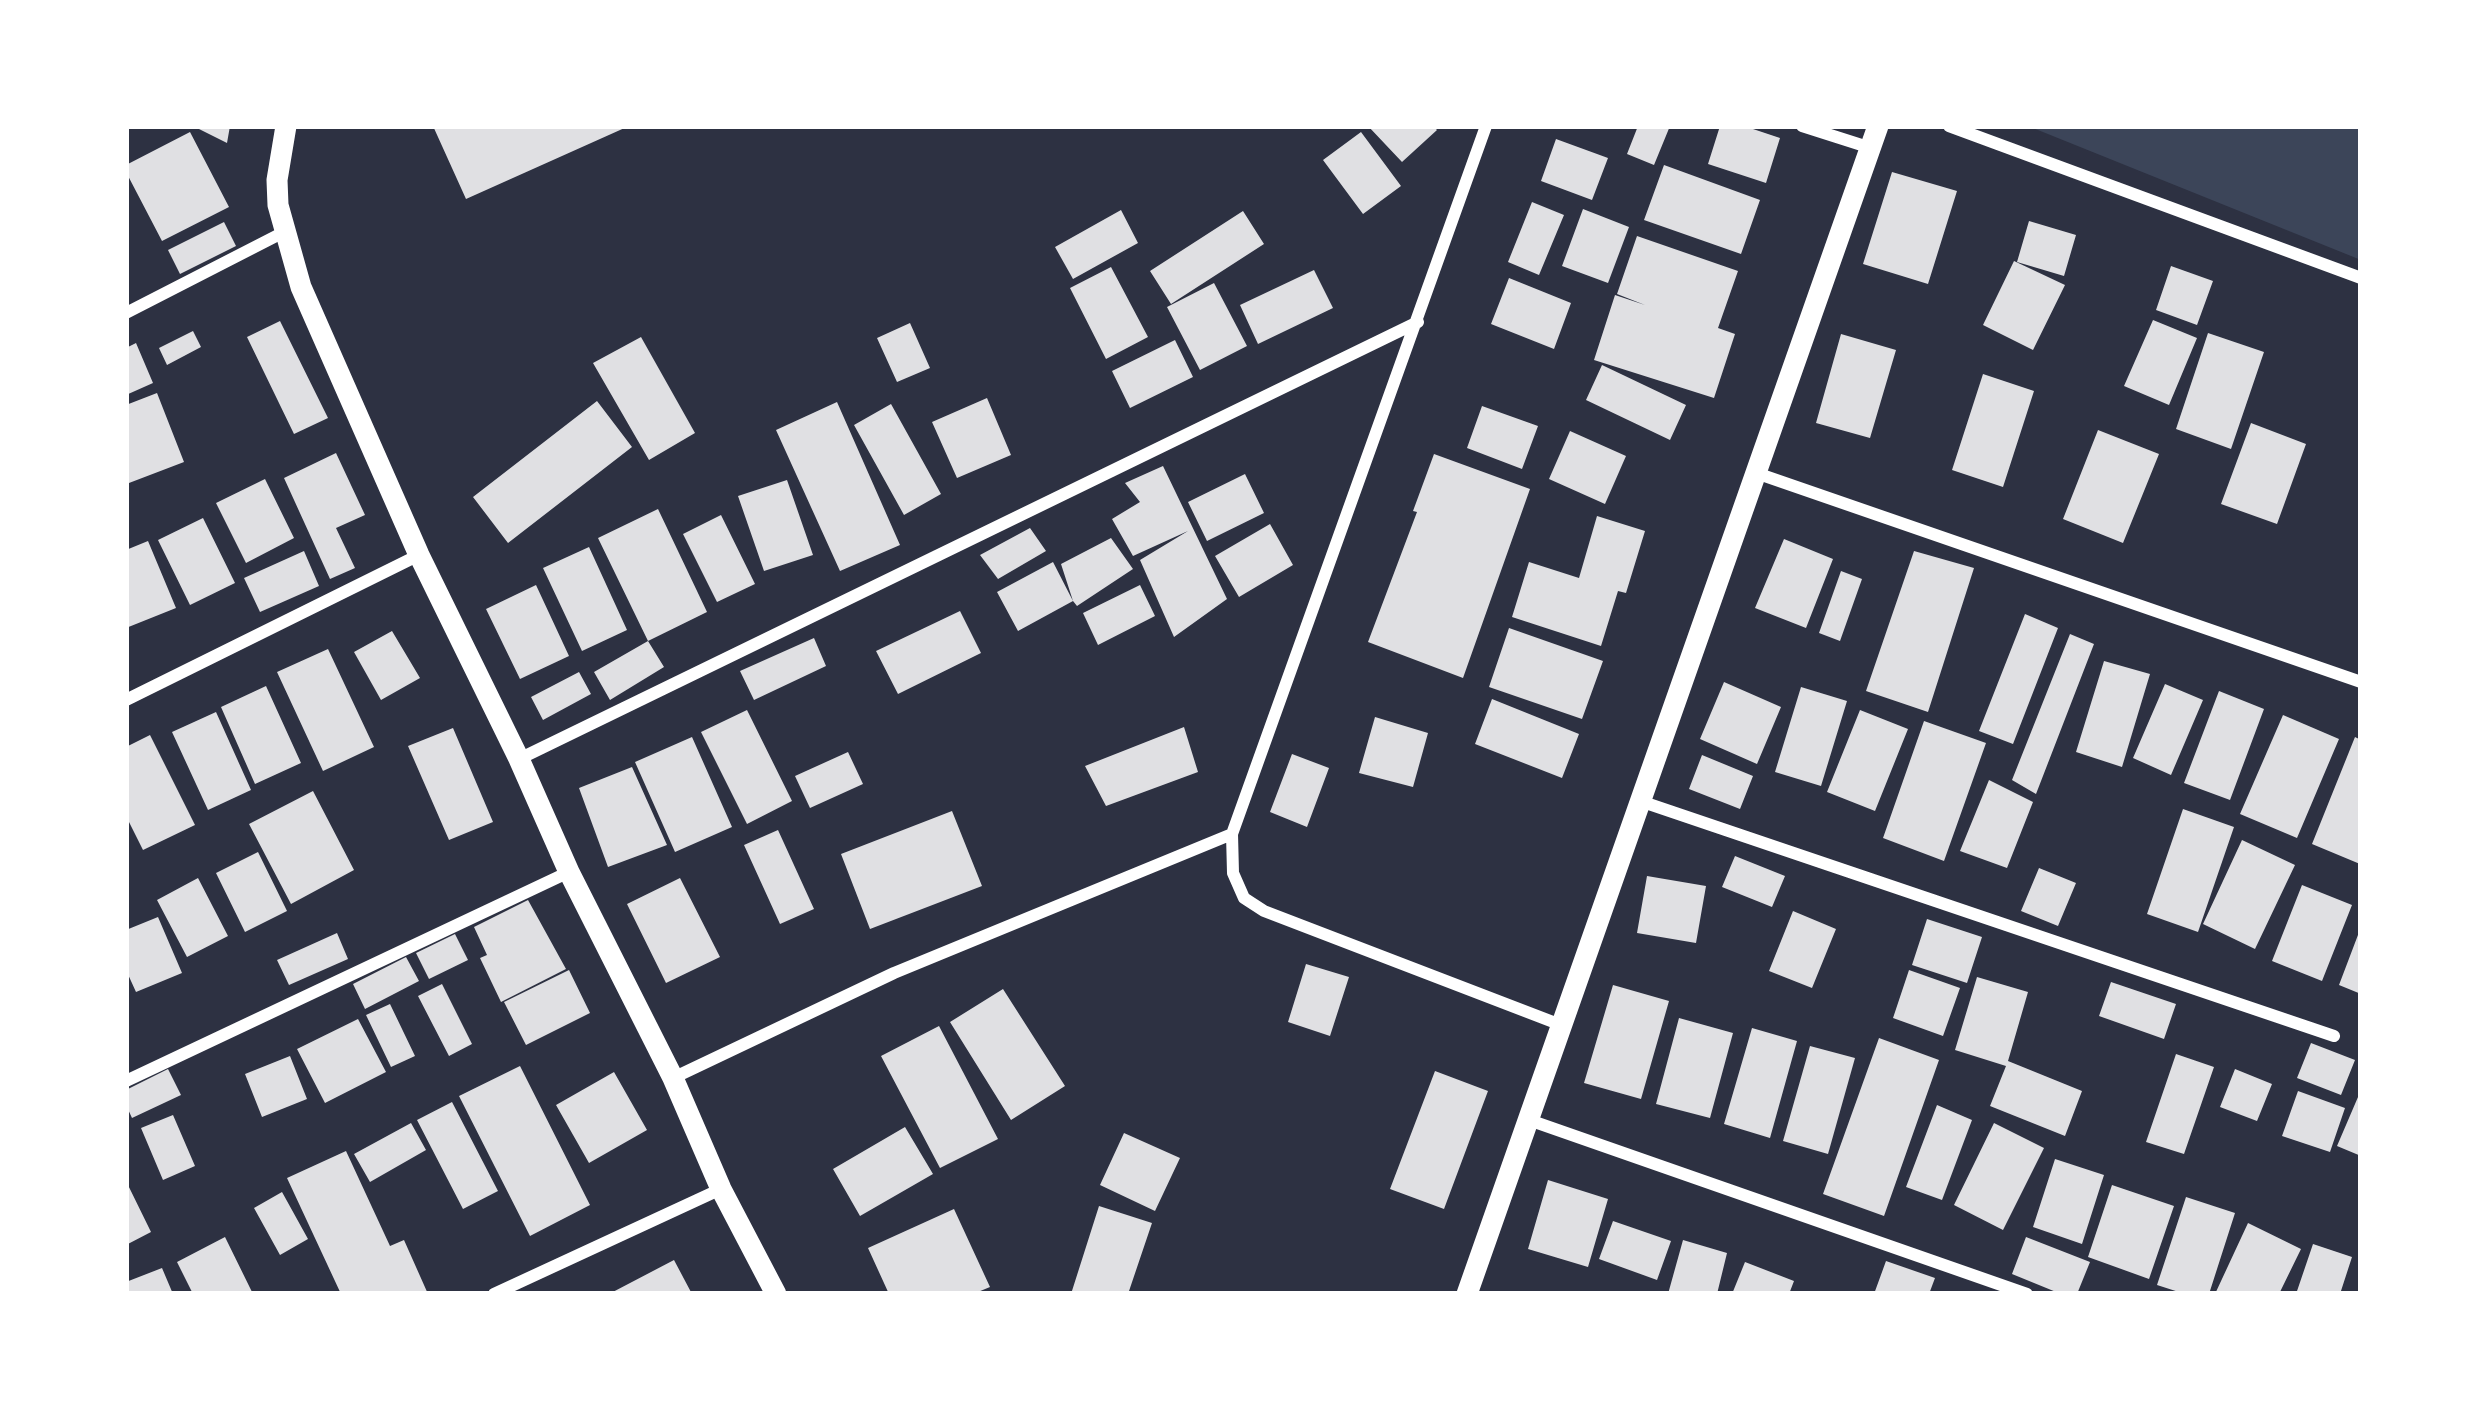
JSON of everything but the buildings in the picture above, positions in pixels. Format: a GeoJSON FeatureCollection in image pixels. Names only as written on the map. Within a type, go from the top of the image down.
{"type":"FeatureCollection","features":[{"type":"Feature","properties":{"kind":"street"},"geometry":{"type":"LineString","coordinates":[[286,126],[277,180],[284,232],[301,287],[419,555],[673,1078],[721,1189],[776,1294]]}},
{"type":"Feature","properties":{"kind":"street"},"geometry":{"type":"LineString","coordinates":[[1486,126],[1232,834],[1237,885],[1244,898],[1264,911],[1561,1025]]}},
{"type":"Feature","properties":{"kind":"street"},"geometry":{"type":"LineString","coordinates":[[1467,1294],[1874,137],[1802,126]]}},
{"type":"Feature","properties":{"kind":"street"},"geometry":{"type":"LineString","coordinates":[[1949,126],[2361,278]]}},
{"type":"Feature","properties":{"kind":"street"},"geometry":{"type":"LineString","coordinates":[[126,313],[284,232]]}},
{"type":"Feature","properties":{"kind":"street"},"geometry":{"type":"LineString","coordinates":[[519,759],[1418,322]]}},
{"type":"Feature","properties":{"kind":"street"},"geometry":{"type":"LineString","coordinates":[[1759,474],[2361,682]]}},
{"type":"Feature","properties":{"kind":"street"},"geometry":{"type":"LineString","coordinates":[[126,700],[419,555]]}},
{"type":"Feature","properties":{"kind":"street"},"geometry":{"type":"LineString","coordinates":[[1640,801],[2335,1036]]}},
{"type":"Feature","properties":{"kind":"street"},"geometry":{"type":"LineString","coordinates":[[673,1078],[894,973],[1232,834]]}},
{"type":"Feature","properties":{"kind":"street"},"geometry":{"type":"LineString","coordinates":[[126,1081],[569,872]]}},
{"type":"Feature","properties":{"kind":"street"},"geometry":{"type":"LineString","coordinates":[[1529,1120],[2027,1294]]}},
{"type":"Feature","properties":{"kind":"street"},"geometry":{"type":"LineString","coordinates":[[494,1294],[721,1189]]}},
{"type":"Feature","properties":{"kind":"shaded area"},"geometry":{"type":"Polygon","coordinates":[[[2028,126],[2361,126],[2361,260],[2028,126]]]}}]}
